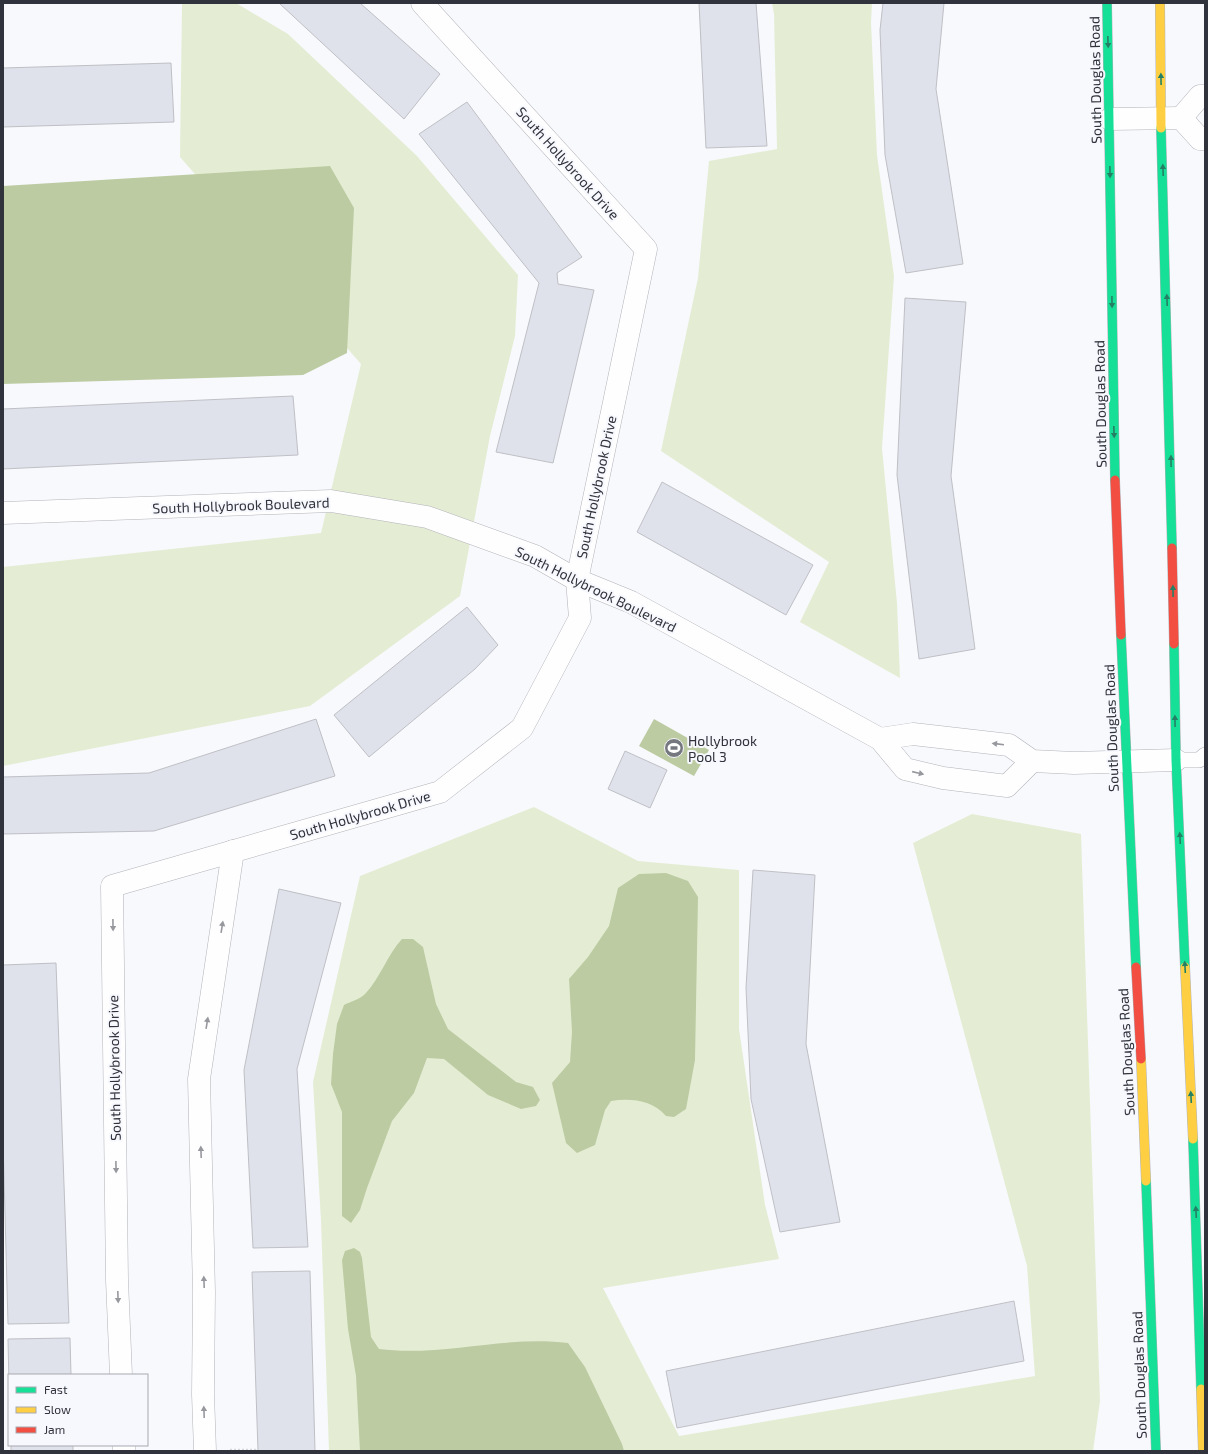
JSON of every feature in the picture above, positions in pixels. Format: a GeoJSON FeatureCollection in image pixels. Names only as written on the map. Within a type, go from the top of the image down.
{"type":"FeatureCollection","features":[{"type":"Feature","properties":{"kind":"main road","name":"South Douglas Road"},"geometry":{"type":"LineString","coordinates":[[1107,3],[1114,427],[1126,762],[1144,1117],[1156,1451]]}},
{"type":"Feature","properties":{"kind":"main road"},"geometry":{"type":"LineString","coordinates":[[1160,3],[1171,118],[1170,433],[1176,760],[1198,1250],[1202,1451]]}},
{"type":"Feature","properties":{"kind":"street","name":"South Hollybrook Drive"},"geometry":{"type":"LineString","coordinates":[[121,1374],[117,1280],[112,886],[440,792],[522,728],[580,618],[577,580],[646,249],[422,3]]}},
{"type":"Feature","properties":{"kind":"street"},"geometry":{"type":"LineString","coordinates":[[1110,119],[1171,118],[1200,96],[1205,96]]}},
{"type":"Feature","properties":{"kind":"street"},"geometry":{"type":"LineString","coordinates":[[1171,118],[1200,139],[1205,139]]}},
{"type":"Feature","properties":{"kind":"street","name":"South Hollybrook Boulevard"},"geometry":{"type":"LineString","coordinates":[[3,513],[331,501],[427,517],[535,556],[577,580],[631,602],[880,739],[904,769],[943,778],[1007,786],[1032,761]]}},
{"type":"Feature","properties":{"kind":"street"},"geometry":{"type":"LineString","coordinates":[[880,739],[913,734],[1009,745],[1032,761],[1074,763],[1176,760]]}},
{"type":"Feature","properties":{"kind":"street"},"geometry":{"type":"LineString","coordinates":[[205,1451],[203,1394],[204,1292],[199,1079],[233,852]]}},
{"type":"Feature","properties":{"kind":"lane"},"geometry":{"type":"LineString","coordinates":[[1176,760],[1203,760]]}},
{"type":"Feature","properties":{"kind":"shaded area"},"geometry":{"type":"Polygon","coordinates":[[[182,3],[236,3],[288,34],[417,156],[518,275],[515,336],[490,436],[460,596],[310,706],[3,766],[3,567],[321,533],[361,364],[180,157],[182,3]]]}},
{"type":"Feature","properties":{"kind":"shaded area"},"geometry":{"type":"Polygon","coordinates":[[[772,3],[872,3],[871,23],[877,155],[894,276],[882,448],[897,603],[900,678],[800,622],[829,562],[661,451],[698,278],[709,161],[777,149],[774,14],[772,3]]]}},
{"type":"Feature","properties":{"kind":"shaded area"},"geometry":{"type":"Polygon","coordinates":[[[330,166],[354,208],[347,353],[303,375],[3,384],[3,186],[330,166]]]}},
{"type":"Feature","properties":{"kind":"shaded area","name":"Hollybrook Pool 3"},"geometry":{"type":"Polygon","coordinates":[[[654,719],[709,750],[694,776],[639,746],[654,719]]]}},
{"type":"Feature","properties":{"kind":"shaded area"},"geometry":{"type":"Polygon","coordinates":[[[534,807],[638,861],[739,870],[739,1029],[765,1205],[779,1259],[603,1288],[679,1436],[1035,1376],[1027,1266],[913,843],[972,814],[1081,834],[1100,1401],[1093,1451],[329,1451],[321,1221],[313,1082],[360,876],[534,807]]]}},
{"type":"Feature","properties":{"kind":"shaded area"},"geometry":{"type":"Polygon","coordinates":[[[666,873],[688,881],[698,897],[695,1060],[686,1109],[674,1117],[666,1116],[654,1106],[641,1101],[611,1101],[605,1110],[595,1145],[577,1153],[566,1143],[552,1083],[570,1062],[572,1032],[569,979],[588,957],[609,926],[618,888],[639,874],[666,873]]]}},
{"type":"Feature","properties":{"kind":"shaded area"},"geometry":{"type":"Polygon","coordinates":[[[402,939],[413,939],[423,947],[436,1004],[448,1029],[516,1082],[533,1087],[540,1100],[536,1106],[521,1109],[488,1095],[444,1059],[427,1058],[414,1093],[392,1121],[360,1210],[351,1223],[342,1216],[342,1112],[331,1084],[337,1024],[344,1005],[365,994],[402,939]]]}},
{"type":"Feature","properties":{"kind":"shaded area"},"geometry":{"type":"Polygon","coordinates":[[[354,1248],[360,1252],[362,1258],[371,1337],[379,1349],[403,1351],[450,1349],[497,1343],[544,1341],[568,1343],[585,1367],[624,1451],[360,1451],[356,1376],[348,1329],[342,1260],[345,1251],[354,1248]]]}},
{"type":"Feature","properties":{"kind":"building"},"geometry":{"type":"Polygon","coordinates":[[[279,3],[360,3],[440,74],[404,119],[279,3]]]}},
{"type":"Feature","properties":{"kind":"building"},"geometry":{"type":"Polygon","coordinates":[[[699,3],[756,3],[767,146],[706,148],[699,3]]]}},
{"type":"Feature","properties":{"kind":"building"},"geometry":{"type":"Polygon","coordinates":[[[883,3],[944,3],[936,89],[963,264],[906,273],[885,155],[880,30],[883,3]]]}},
{"type":"Feature","properties":{"kind":"building"},"geometry":{"type":"Polygon","coordinates":[[[171,63],[174,122],[3,127],[3,68],[171,63]]]}},
{"type":"Feature","properties":{"kind":"building"},"geometry":{"type":"Polygon","coordinates":[[[467,102],[582,257],[557,273],[558,284],[594,290],[553,463],[496,452],[539,283],[419,134],[467,102]]]}},
{"type":"Feature","properties":{"kind":"building"},"geometry":{"type":"Polygon","coordinates":[[[905,298],[966,302],[951,476],[975,649],[919,659],[897,475],[905,298]]]}},
{"type":"Feature","properties":{"kind":"building"},"geometry":{"type":"Polygon","coordinates":[[[293,396],[298,455],[3,469],[3,409],[293,396]]]}},
{"type":"Feature","properties":{"kind":"building"},"geometry":{"type":"Polygon","coordinates":[[[662,482],[813,565],[786,615],[637,532],[662,482]]]}},
{"type":"Feature","properties":{"kind":"building"},"geometry":{"type":"Polygon","coordinates":[[[467,607],[498,645],[475,669],[369,757],[334,715],[467,607]]]}},
{"type":"Feature","properties":{"kind":"building"},"geometry":{"type":"Polygon","coordinates":[[[316,719],[335,776],[154,831],[3,834],[3,777],[149,773],[316,719]]]}},
{"type":"Feature","properties":{"kind":"building"},"geometry":{"type":"Polygon","coordinates":[[[625,751],[667,770],[650,808],[608,789],[625,751]]]}},
{"type":"Feature","properties":{"kind":"building"},"geometry":{"type":"Polygon","coordinates":[[[753,870],[815,875],[806,1044],[840,1222],[780,1232],[751,1099],[746,988],[753,870]]]}},
{"type":"Feature","properties":{"kind":"building"},"geometry":{"type":"Polygon","coordinates":[[[279,889],[341,903],[297,1069],[308,1247],[253,1248],[244,1070],[279,889]]]}},
{"type":"Feature","properties":{"kind":"building"},"geometry":{"type":"Polygon","coordinates":[[[56,963],[69,1323],[8,1324],[3,1140],[3,965],[56,963]]]}},
{"type":"Feature","properties":{"kind":"building"},"geometry":{"type":"Polygon","coordinates":[[[310,1271],[315,1451],[258,1451],[252,1272],[310,1271]]]}},
{"type":"Feature","properties":{"kind":"building"},"geometry":{"type":"Polygon","coordinates":[[[1014,1301],[1024,1361],[677,1428],[666,1371],[1014,1301]]]}},
{"type":"Feature","properties":{"kind":"building"},"geometry":{"type":"Polygon","coordinates":[[[70,1338],[71,1374],[9,1374],[8,1339],[70,1338]]]}},
{"type":"Feature","properties":{"kind":"building"},"geometry":{"type":"Polygon","coordinates":[[[11,1446],[73,1446],[73,1451],[11,1451],[11,1446]]]}},
{"type":"Feature","properties":{"kind":"traffic: fast"},"geometry":{"type":"LineString","coordinates":[[1107,3],[1115,480]]}},
{"type":"Feature","properties":{"kind":"traffic: fast"},"geometry":{"type":"LineString","coordinates":[[1161,128],[1172,548]]}},
{"type":"Feature","properties":{"kind":"traffic: fast"},"geometry":{"type":"LineString","coordinates":[[1121,635],[1136,967]]}},
{"type":"Feature","properties":{"kind":"traffic: fast"},"geometry":{"type":"LineString","coordinates":[[1174,644],[1176,760],[1185,967]]}},
{"type":"Feature","properties":{"kind":"traffic: fast"},"geometry":{"type":"LineString","coordinates":[[1193,1139],[1201,1389]]}},
{"type":"Feature","properties":{"kind":"traffic: fast"},"geometry":{"type":"LineString","coordinates":[[1146,1181],[1156,1451]]}},
{"type":"Feature","properties":{"kind":"traffic: slow"},"geometry":{"type":"LineString","coordinates":[[1160,3],[1161,128]]}},
{"type":"Feature","properties":{"kind":"traffic: slow"},"geometry":{"type":"LineString","coordinates":[[1185,967],[1193,1139]]}},
{"type":"Feature","properties":{"kind":"traffic: slow"},"geometry":{"type":"LineString","coordinates":[[1141,1059],[1146,1181]]}},
{"type":"Feature","properties":{"kind":"traffic: slow"},"geometry":{"type":"LineString","coordinates":[[1201,1389],[1203,1451]]}},
{"type":"Feature","properties":{"kind":"traffic: jam"},"geometry":{"type":"LineString","coordinates":[[1115,480],[1121,635]]}},
{"type":"Feature","properties":{"kind":"traffic: jam"},"geometry":{"type":"LineString","coordinates":[[1172,548],[1174,644]]}},
{"type":"Feature","properties":{"kind":"traffic: jam"},"geometry":{"type":"LineString","coordinates":[[1136,967],[1141,1059]]}},
{"type":"Feature","properties":{"kind":"place","name":"Hollybrook Pool 3"},"geometry":{"type":"Point","coordinates":[674,748]}}]}
